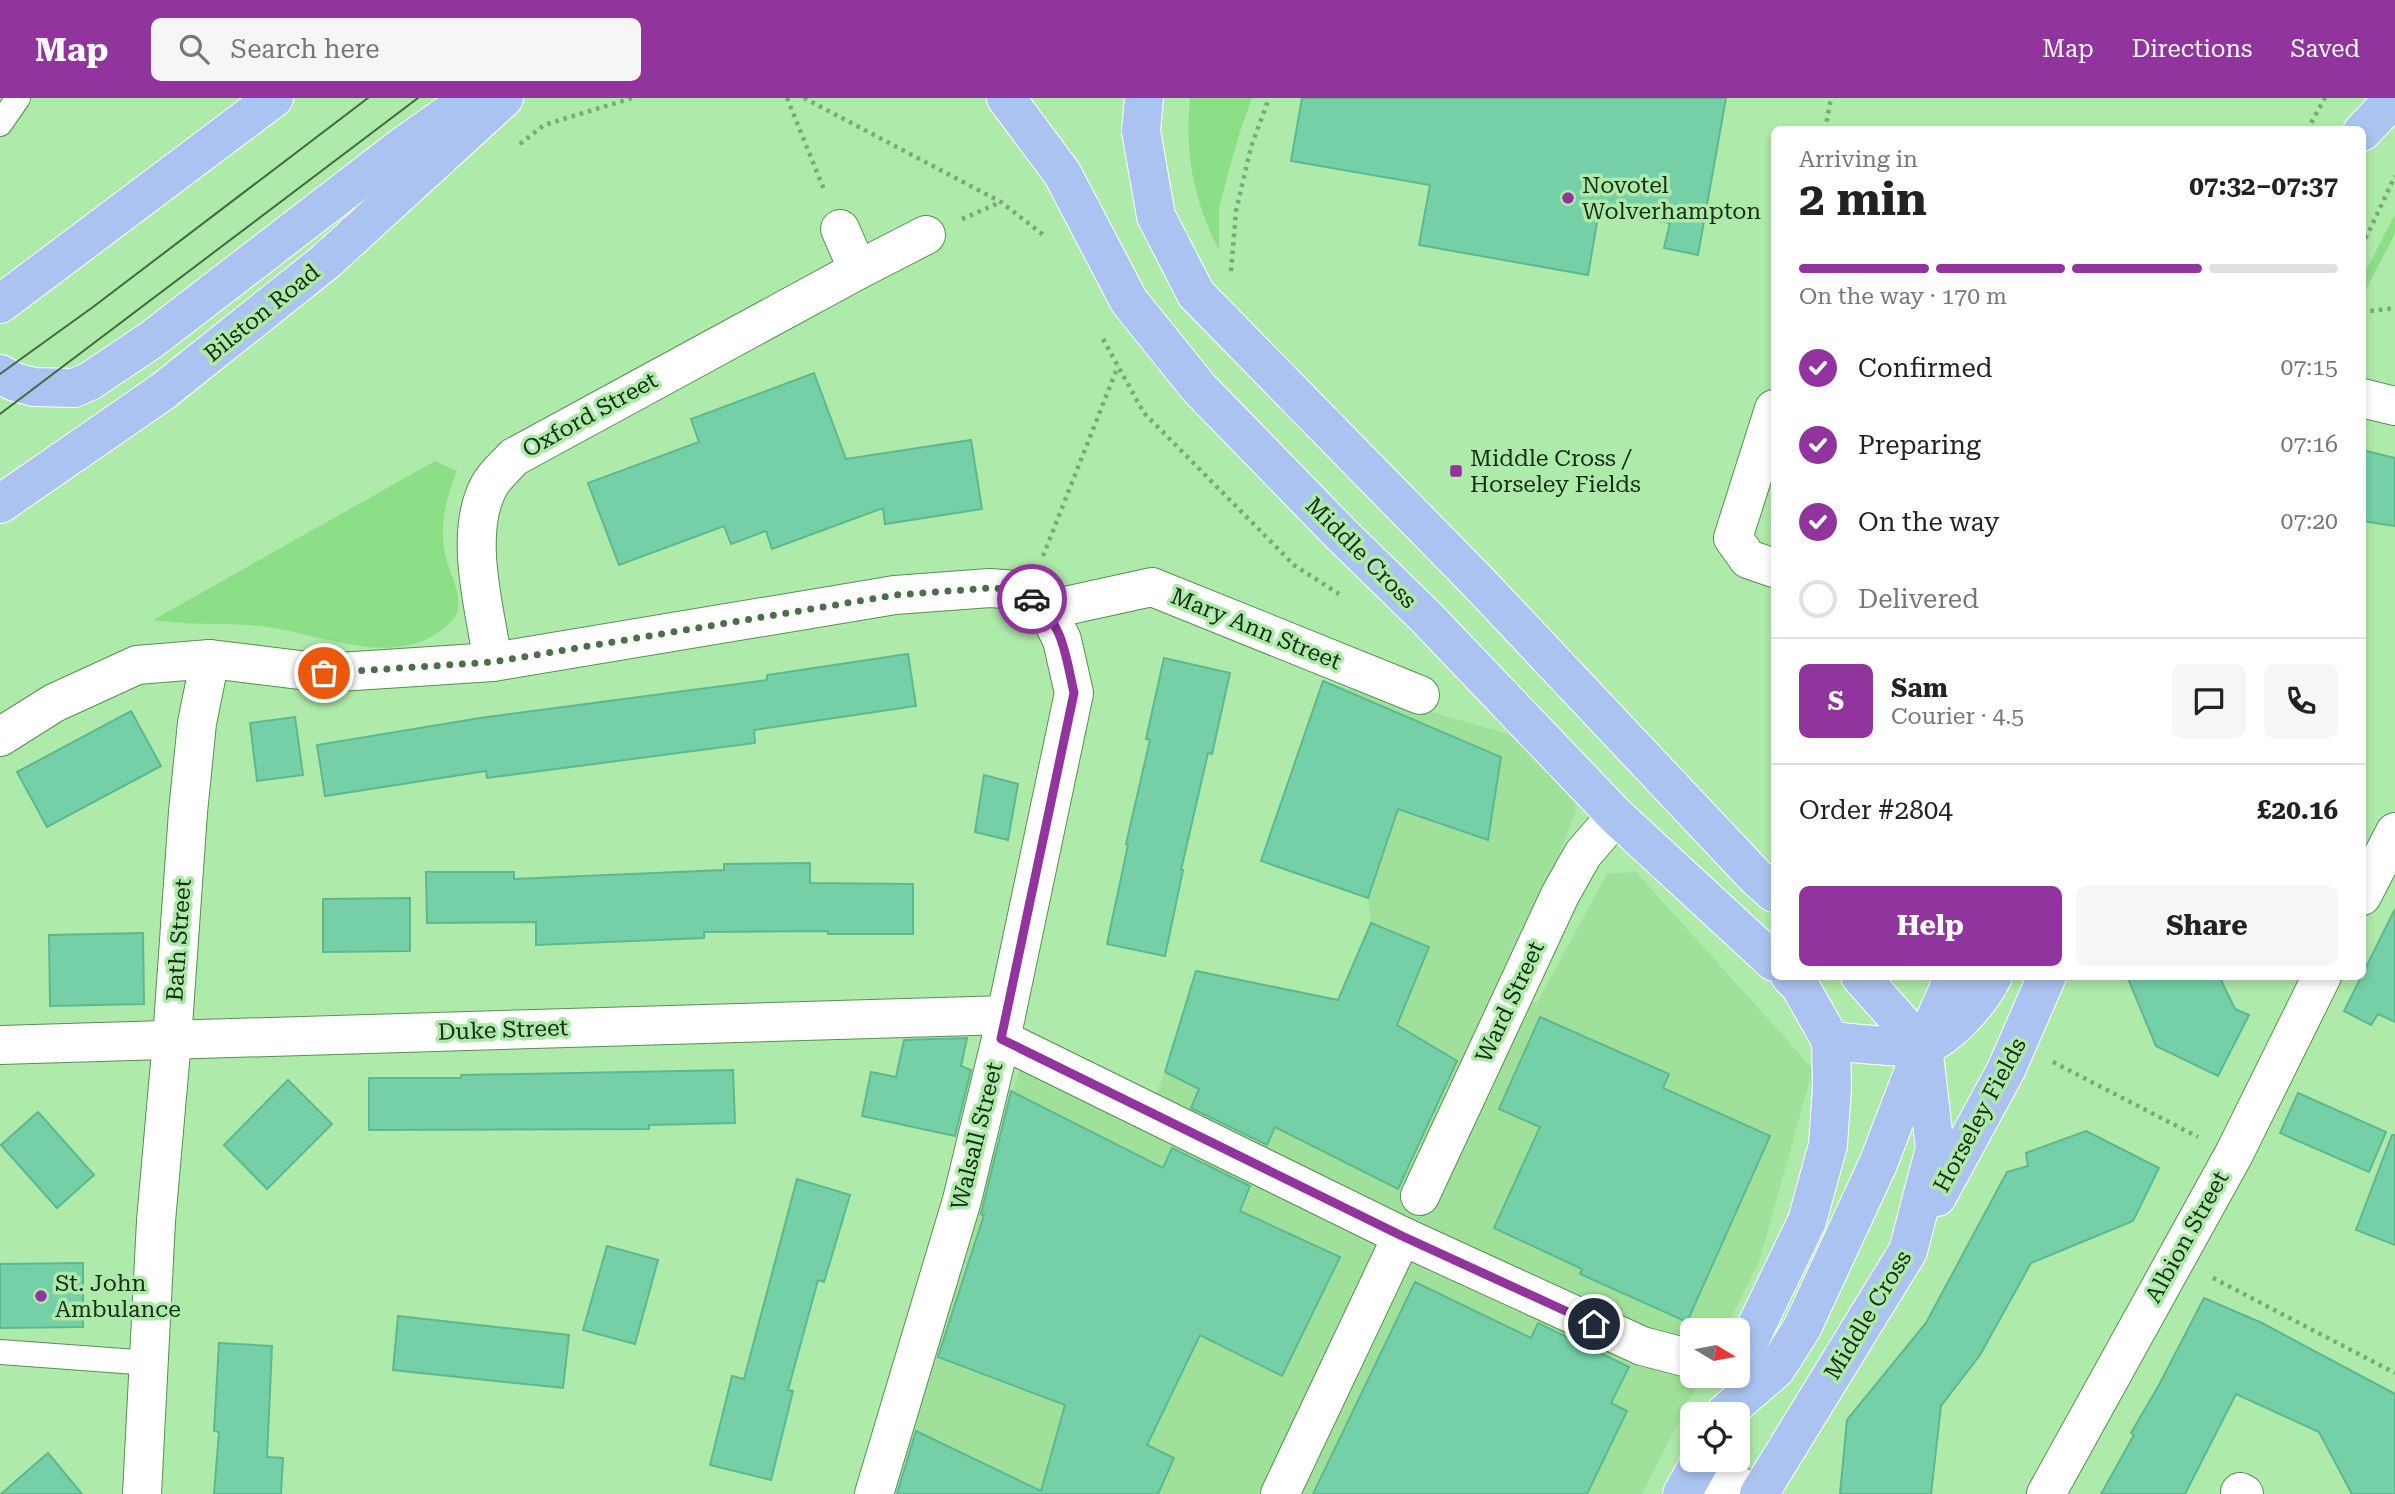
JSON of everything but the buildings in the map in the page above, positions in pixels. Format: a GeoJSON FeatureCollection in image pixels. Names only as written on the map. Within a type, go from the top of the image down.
{"type":"FeatureCollection","features":[{"type":"Feature","properties":{"kind":"highway"},"geometry":{"type":"LineString","coordinates":[[7,294],[274,98]]}},
{"type":"Feature","properties":{"kind":"highway"},"geometry":{"type":"LineString","coordinates":[[0,374],[15,382],[34,387],[74,388],[90,381],[151,340],[403,146],[471,98]]}},
{"type":"Feature","properties":{"kind":"highway","name":"Bilston Road"},"geometry":{"type":"LineString","coordinates":[[0,504],[162,392],[325,262],[504,98]]}},
{"type":"Feature","properties":{"kind":"highway","name":"Middle Cross"},"geometry":{"type":"LineString","coordinates":[[1006,98],[1062,173],[1129,301],[1199,388],[1342,536],[1426,617],[1616,816],[1771,959]]}},
{"type":"Feature","properties":{"kind":"highway"},"geometry":{"type":"LineString","coordinates":[[1144,98],[1141,131],[1156,216],[1196,294],[1768,884]]}},
{"type":"Feature","properties":{"kind":"highway"},"geometry":{"type":"LineString","coordinates":[[2366,128],[2394,98]]}},
{"type":"Feature","properties":{"kind":"highway"},"geometry":{"type":"LineString","coordinates":[[1750,1339],[1807,1221],[1828,1145],[1832,1088],[1831,1041],[1794,980]]}},
{"type":"Feature","properties":{"kind":"highway"},"geometry":{"type":"LineString","coordinates":[[1864,980],[1923,1047]]}},
{"type":"Feature","properties":{"kind":"highway"},"geometry":{"type":"LineString","coordinates":[[1737,1402],[1776,1369],[1802,1328],[1878,1164],[1952,980]]}},
{"type":"Feature","properties":{"kind":"highway"},"geometry":{"type":"LineString","coordinates":[[1831,1041],[1923,1047],[1953,1027],[1984,995],[1991,980]]}},
{"type":"Feature","properties":{"kind":"highway","name":"Horseley Fields"},"geometry":{"type":"LineString","coordinates":[[1909,1251],[2018,1044],[2045,980]]}},
{"type":"Feature","properties":{"kind":"highway","name":"Middle Cross"},"geometry":{"type":"LineString","coordinates":[[1761,1493],[1909,1251],[1935,1148],[1923,1047]]}},
{"type":"Feature","properties":{"kind":"street"},"geometry":{"type":"LineString","coordinates":[[840,229],[858,270]]}},
{"type":"Feature","properties":{"kind":"street","name":"Oxford Street"},"geometry":{"type":"LineString","coordinates":[[493,662],[478,564],[479,514],[490,485],[513,457],[926,235]]}},
{"type":"Feature","properties":{"kind":"street"},"geometry":{"type":"LineString","coordinates":[[2366,399],[2395,406]]}},
{"type":"Feature","properties":{"kind":"street"},"geometry":{"type":"LineString","coordinates":[[1771,418],[1733,538],[1748,559],[1771,567]]}},
{"type":"Feature","properties":{"kind":"street","name":"Mary Ann Street"},"geometry":{"type":"LineString","coordinates":[[1037,603],[1152,587],[1420,695]]}},
{"type":"Feature","properties":{"kind":"street"},"geometry":{"type":"LineString","coordinates":[[0,737],[54,703],[137,665],[210,659],[324,673],[493,662],[895,595],[990,588],[1019,590],[1037,603]]}},
{"type":"Feature","properties":{"kind":"street","name":"Walsall Street"},"geometry":{"type":"LineString","coordinates":[[874,1494],[962,1200],[1003,1027],[1074,693],[1062,640],[1037,603]]}},
{"type":"Feature","properties":{"kind":"street","name":"Bath Street"},"geometry":{"type":"LineString","coordinates":[[142,1494],[156,1221],[197,723],[210,659]]}},
{"type":"Feature","properties":{"kind":"street","name":"Ward Street"},"geometry":{"type":"LineString","coordinates":[[1420,1196],[1560,895],[1583,854],[1616,816]]}},
{"type":"Feature","properties":{"kind":"street"},"geometry":{"type":"LineString","coordinates":[[2378,878],[2395,832]]}},
{"type":"Feature","properties":{"kind":"street","name":"Albion Street"},"geometry":{"type":"LineString","coordinates":[[2046,1494],[2234,1154],[2320,980]]}},
{"type":"Feature","properties":{"kind":"street"},"geometry":{"type":"LineString","coordinates":[[1003,1027],[1402,1236],[1642,1346],[1680,1356]]}},
{"type":"Feature","properties":{"kind":"street","name":"Duke Street"},"geometry":{"type":"LineString","coordinates":[[0,1045],[1003,1027]]}},
{"type":"Feature","properties":{"kind":"street"},"geometry":{"type":"LineString","coordinates":[[1280,1494],[1402,1236]]}},
{"type":"Feature","properties":{"kind":"street"},"geometry":{"type":"LineString","coordinates":[[1692,1475],[1761,1493]]}},
{"type":"Feature","properties":{"kind":"lane"},"geometry":{"type":"LineString","coordinates":[[0,124],[18,98]]}},
{"type":"Feature","properties":{"kind":"lane"},"geometry":{"type":"LineString","coordinates":[[0,1352],[150,1363]]}},
{"type":"Feature","properties":{"kind":"path"},"geometry":{"type":"LineString","coordinates":[[544,125],[632,98]]}},
{"type":"Feature","properties":{"kind":"path"},"geometry":{"type":"LineString","coordinates":[[787,98],[840,229]]}},
{"type":"Feature","properties":{"kind":"path"},"geometry":{"type":"LineString","coordinates":[[804,98],[1001,202],[1045,235]]}},
{"type":"Feature","properties":{"kind":"path"},"geometry":{"type":"LineString","coordinates":[[1231,274],[1236,211],[1251,146],[1269,98]]}},
{"type":"Feature","properties":{"kind":"path"},"geometry":{"type":"LineString","coordinates":[[1826,126],[1831,98]]}},
{"type":"Feature","properties":{"kind":"path"},"geometry":{"type":"LineString","coordinates":[[2309,126],[2325,98]]}},
{"type":"Feature","properties":{"kind":"path"},"geometry":{"type":"LineString","coordinates":[[2366,238],[2395,176]]}},
{"type":"Feature","properties":{"kind":"path"},"geometry":{"type":"LineString","coordinates":[[2366,311],[2395,307]]}},
{"type":"Feature","properties":{"kind":"path"},"geometry":{"type":"LineString","coordinates":[[1037,603],[1118,366]]}},
{"type":"Feature","properties":{"kind":"path"},"geometry":{"type":"LineString","coordinates":[[2018,1044],[2234,1154]]}},
{"type":"Feature","properties":{"kind":"path"},"geometry":{"type":"LineString","coordinates":[[2175,1258],[2395,1373]]}},
{"type":"Feature","properties":{"kind":"shaded area"},"geometry":{"type":"Polygon","coordinates":[[[1190,98],[1252,98],[1219,207],[1219,250],[1203,212],[1193,176],[1189,139],[1190,98]]]}},
{"type":"Feature","properties":{"kind":"shaded area"},"geometry":{"type":"Polygon","coordinates":[[[2395,214],[2395,234],[2366,289],[2366,270],[2395,214]]]}},
{"type":"Feature","properties":{"kind":"shaded area"},"geometry":{"type":"Polygon","coordinates":[[[435,461],[457,471],[447,501],[443,543],[457,592],[458,608],[456,616],[445,627],[425,640],[380,648],[260,626],[153,620],[435,461]]]}},
{"type":"Feature","properties":{"kind":"shaded area"},"geometry":{"type":"Polygon","coordinates":[[[1323,681],[1508,734],[1575,786],[1576,810],[1552,874],[1497,990],[1537,1003],[1607,874],[1636,872],[1813,1069],[1759,1262],[1731,1318],[1680,1318],[1680,1388],[1696,1388],[1689,1402],[1680,1402],[1680,1419],[1642,1494],[889,1494],[1022,1063],[1146,1118],[1165,1072],[1196,971],[1338,1000],[1371,923],[1368,898],[1261,861],[1323,681]]]}},
{"type":"Feature","properties":{"kind":"tram line"},"geometry":{"type":"LineString","coordinates":[[0,374],[93,307],[368,98]]}},
{"type":"Feature","properties":{"kind":"tram line"},"geometry":{"type":"LineString","coordinates":[[0,414],[418,98]]}},
{"type":"Feature","properties":{"kind":"way so far"},"geometry":{"type":"LineString","coordinates":[[324,673],[493,662],[895,595],[990,588],[1019,590],[1032,599]]}},
{"type":"Feature","properties":{"kind":"place","name":"Novotel Wolverhampton"},"geometry":{"type":"Point","coordinates":[1568,198]}},
{"type":"Feature","properties":{"kind":"place","name":"Middle Cross / Horseley Fields"},"geometry":{"type":"Point","coordinates":[1456,471]}},
{"type":"Feature","properties":{"kind":"place","name":"St. John Ambulance"},"geometry":{"type":"Point","coordinates":[41,1296]}},
{"type":"Feature","properties":{"kind":"route"},"geometry":{"type":"LineString","coordinates":[[1032,599],[1047,610],[1062,640],[1074,693],[1001,1039],[1402,1236],[1594,1324]]}}]}
